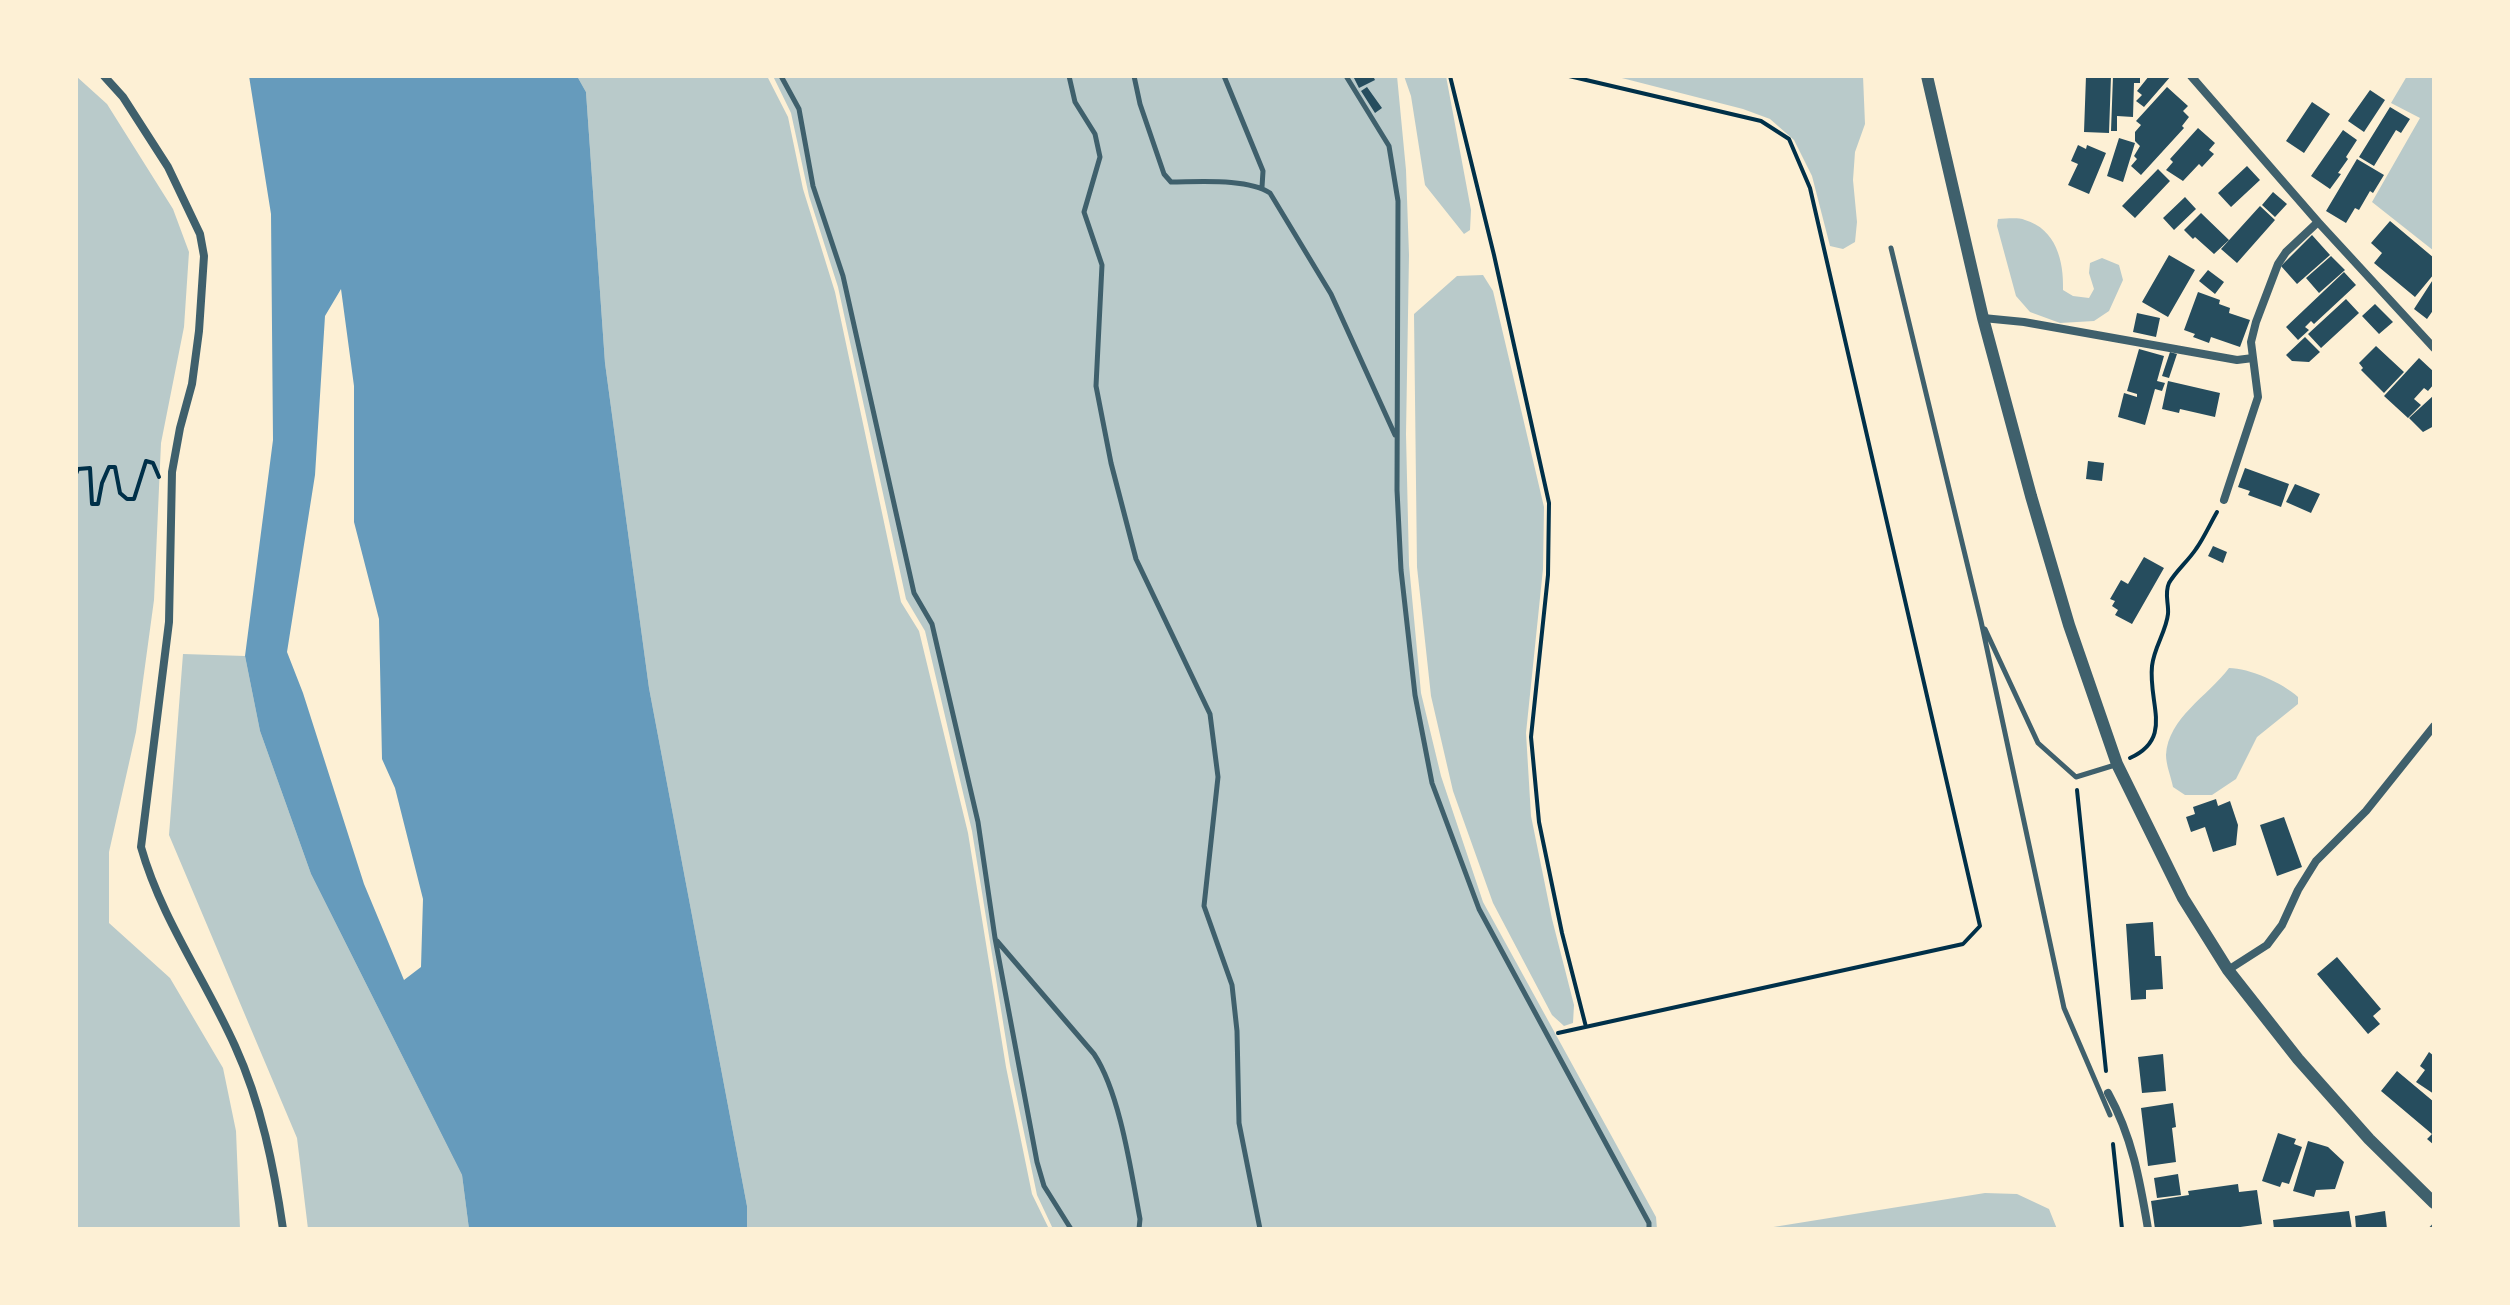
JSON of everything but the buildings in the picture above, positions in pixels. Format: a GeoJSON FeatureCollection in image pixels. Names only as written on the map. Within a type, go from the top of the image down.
{"type":"FeatureCollection","features":[{"type":"Feature","properties":{"kind":"street"},"geometry":{"type":"LineString","coordinates":[[104,76],[123,97],[168,167],[200,234],[204,256],[192,384],[172,472],[169,622],[141,847],[150,878],[166,914],[180,934],[236,1048],[267,1137],[283,1229]]}},
{"type":"Feature","properties":{"kind":"street"},"geometry":{"type":"LineString","coordinates":[[1927,76],[1983,318],[2069,625],[2117,764],[2183,898],[2228,970],[2298,1059],[2369,1139],[2434,1203]]}},
{"type":"Feature","properties":{"kind":"street"},"geometry":{"type":"LineString","coordinates":[[2191,76],[2318,222],[2434,348]]}},
{"type":"Feature","properties":{"kind":"street"},"geometry":{"type":"LineString","coordinates":[[2224,500],[2258,397],[2251,342],[2256,322],[2278,264],[2286,252],[2318,222]]}},
{"type":"Feature","properties":{"kind":"street"},"geometry":{"type":"LineString","coordinates":[[1983,318],[2024,322],[2237,360],[2253,358]]}},
{"type":"Feature","properties":{"kind":"street"},"geometry":{"type":"LineString","coordinates":[[2228,970],[2267,945],[2282,925],[2316,861],[2366,811],[2434,726]]}},
{"type":"Feature","properties":{"kind":"street"},"geometry":{"type":"LineString","coordinates":[[2108,1093],[2123,1121],[2139,1173],[2148,1229]]}},
{"type":"Feature","properties":{"kind":"lane"},"geometry":{"type":"LineString","coordinates":[[781,76],[799,109],[813,186],[843,276],[914,593],[932,624],[978,822],[995,938],[1037,1162],[1044,1186],[1071,1229]]}},
{"type":"Feature","properties":{"kind":"lane"},"geometry":{"type":"LineString","coordinates":[[1069,76],[1075,102],[1095,134],[1100,157],[1084,212],[1102,265],[1096,386],[1111,463],[1136,559],[1210,714],[1218,777],[1204,906],[1232,985],[1237,1031],[1239,1123],[1260,1229]]}},
{"type":"Feature","properties":{"kind":"lane"},"geometry":{"type":"LineString","coordinates":[[1134,76],[1140,104],[1164,174],[1171,182],[1236,184],[1262,187],[1270,193],[1331,294],[1397,438]]}},
{"type":"Feature","properties":{"kind":"lane"},"geometry":{"type":"LineString","coordinates":[[1224,76],[1263,171],[1262,187]]}},
{"type":"Feature","properties":{"kind":"lane"},"geometry":{"type":"LineString","coordinates":[[1346,76],[1389,146],[1398,201],[1397,438],[1403,583],[1415,695],[1432,783],[1479,909],[1649,1223],[1649,1229]]}},
{"type":"Feature","properties":{"kind":"lane"},"geometry":{"type":"LineString","coordinates":[[1891,248],[1981,621],[2064,1008],[2110,1115]]}},
{"type":"Feature","properties":{"kind":"lane"},"geometry":{"type":"LineString","coordinates":[[1981,621],[2038,743],[2076,777],[2117,764]]}},
{"type":"Feature","properties":{"kind":"lane"},"geometry":{"type":"LineString","coordinates":[[995,938],[1094,1054],[1104,1070],[1128,1155],[1140,1219],[1139,1229]]}},
{"type":"Feature","properties":{"kind":"path"},"geometry":{"type":"LineString","coordinates":[[1450,76],[1494,255],[1549,503],[1548,575],[1531,737],[1539,822],[1586,1027]]}},
{"type":"Feature","properties":{"kind":"path"},"geometry":{"type":"LineString","coordinates":[[1549,1035],[1963,944],[1980,926],[1810,188],[1789,139],[1761,121],[1569,76]]}},
{"type":"Feature","properties":{"kind":"path"},"geometry":{"type":"LineString","coordinates":[[76,474],[78,469],[90,468],[92,504],[98,504],[109,467],[115,467],[120,493],[127,499],[134,499],[146,461],[153,463],[156,475],[162,479],[172,472]]}},
{"type":"Feature","properties":{"kind":"path"},"geometry":{"type":"LineString","coordinates":[[2117,764],[2146,751],[2155,738],[2152,670],[2156,646],[2167,619],[2166,592],[2196,549],[2224,500]]}},
{"type":"Feature","properties":{"kind":"path"},"geometry":{"type":"LineString","coordinates":[[2076,777],[2108,1093]]}},
{"type":"Feature","properties":{"kind":"path"},"geometry":{"type":"LineString","coordinates":[[2113,1143],[2122,1229]]}},
{"type":"Feature","properties":{"kind":"shaded area"},"geometry":{"type":"Polygon","coordinates":[[[76,76],[107,104],[173,209],[189,252],[184,327],[161,443],[154,600],[136,732],[109,852],[109,923],[170,978],[223,1068],[236,1131],[240,1229],[76,1229],[76,76]]]}},
{"type":"Feature","properties":{"kind":"shaded area"},"geometry":{"type":"Polygon","coordinates":[[[577,76],[767,76],[788,117],[803,189],[835,292],[901,602],[919,631],[968,833],[1006,1067],[1032,1194],[1049,1229],[747,1229],[747,1206],[649,688],[605,363],[586,92],[577,76]]]}},
{"type":"Feature","properties":{"kind":"shaded area"},"geometry":{"type":"Polygon","coordinates":[[[773,76],[1397,76],[1406,170],[1409,255],[1406,434],[1409,565],[1421,693],[1441,776],[1483,902],[1656,1217],[1657,1229],[1053,1229],[1037,1195],[1010,1065],[972,831],[925,631],[906,599],[838,287],[809,196],[791,113],[773,76]]]}},
{"type":"Feature","properties":{"kind":"shaded area"},"geometry":{"type":"Polygon","coordinates":[[[1404,76],[1446,76],[1471,210],[1470,230],[1464,234],[1425,185],[1411,96],[1404,76]]]}},
{"type":"Feature","properties":{"kind":"shaded area"},"geometry":{"type":"Polygon","coordinates":[[[1614,76],[1863,76],[1865,124],[1855,152],[1853,180],[1857,222],[1855,242],[1843,249],[1830,246],[1812,176],[1794,140],[1770,119],[1743,109],[1614,76]]]}},
{"type":"Feature","properties":{"kind":"shaded area"},"geometry":{"type":"Polygon","coordinates":[[[2407,76],[2434,76],[2434,251],[2372,202],[2420,118],[2391,103],[2407,76]]]}},
{"type":"Feature","properties":{"kind":"shaded area"},"geometry":{"type":"Polygon","coordinates":[[[2015,218],[2036,224],[2051,238],[2060,257],[2063,290],[2073,296],[2089,298],[2094,289],[2089,273],[2090,263],[2102,258],[2119,265],[2123,280],[2109,311],[2094,321],[2060,323],[2030,312],[2016,296],[1997,226],[1998,219],[2015,218]]]}},
{"type":"Feature","properties":{"kind":"shaded area"},"geometry":{"type":"Polygon","coordinates":[[[1483,275],[1493,291],[1544,507],[1543,569],[1526,733],[1531,816],[1574,1005],[1573,1023],[1564,1026],[1552,1015],[1493,903],[1453,791],[1431,696],[1417,567],[1414,314],[1457,276],[1483,275]]]}},
{"type":"Feature","properties":{"kind":"shaded area"},"geometry":{"type":"Polygon","coordinates":[[[183,654],[245,656],[260,731],[311,874],[462,1175],[469,1229],[308,1229],[297,1138],[169,835],[183,654]]]}},
{"type":"Feature","properties":{"kind":"shaded area"},"geometry":{"type":"Polygon","coordinates":[[[2229,668],[2256,673],[2275,682],[2298,697],[2298,704],[2257,737],[2236,779],[2212,795],[2185,795],[2173,787],[2166,759],[2168,742],[2190,708],[2229,668]]]}},
{"type":"Feature","properties":{"kind":"shaded area"},"geometry":{"type":"Polygon","coordinates":[[[1985,1193],[2017,1194],[2049,1209],[2057,1229],[1761,1229],[1985,1193]]]}},
{"type":"Feature","properties":{"kind":"water"},"geometry":{"type":"Polygon","coordinates":[[[249,76],[577,76],[586,92],[605,363],[649,688],[747,1206],[747,1229],[469,1229],[462,1175],[311,874],[260,731],[245,656],[273,440],[271,214],[249,76]],[[341,289],[325,316],[315,475],[287,652],[364,884],[404,980],[421,967],[423,899],[395,788],[382,759],[379,619],[354,522],[354,386],[341,289]]]}}]}
